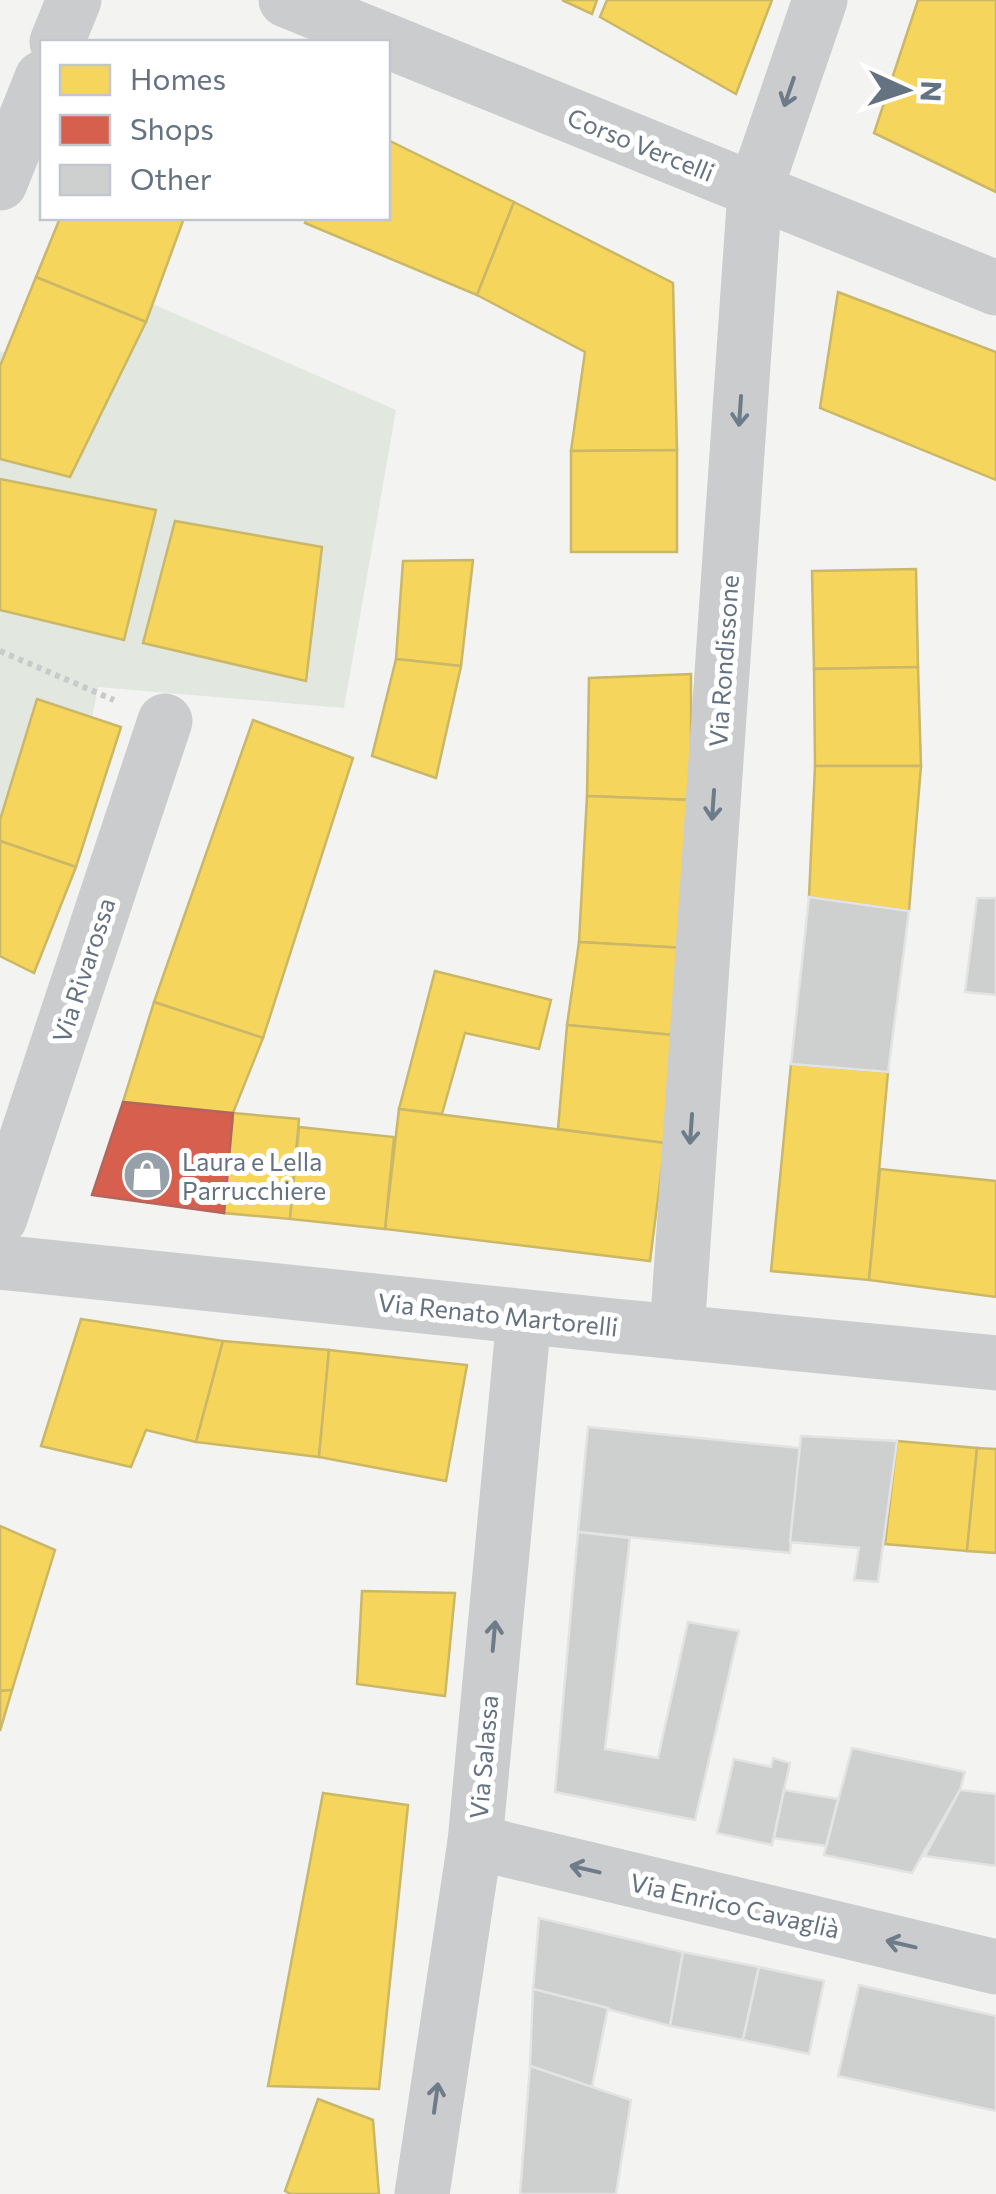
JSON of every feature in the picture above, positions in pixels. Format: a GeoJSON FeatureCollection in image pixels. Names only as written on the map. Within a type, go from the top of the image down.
{"type":"FeatureCollection","features":[{"type":"Feature","properties":{"kind":"street"},"geometry":{"type":"LineString","coordinates":[[58,40],[74,0]]}},
{"type":"Feature","properties":{"kind":"street","name":"Corso Vercelli"},"geometry":{"type":"LineString","coordinates":[[286,0],[385,40]]}},
{"type":"Feature","properties":{"kind":"street","name":"Via Rondissone"},"geometry":{"type":"LineString","coordinates":[[677,1332],[756,190],[820,0]]}},
{"type":"Feature","properties":{"kind":"street","name":"Corso Vercelli"},"geometry":{"type":"LineString","coordinates":[[390,42],[996,288]]}},
{"type":"Feature","properties":{"kind":"street"},"geometry":{"type":"LineString","coordinates":[[0,183],[40,83]]}},
{"type":"Feature","properties":{"kind":"street","name":"Via Rivarossa"},"geometry":{"type":"LineString","coordinates":[[0,1218],[165,722]]}},
{"type":"Feature","properties":{"kind":"street","name":"Via Renato Martorelli"},"geometry":{"type":"LineString","coordinates":[[0,1262],[996,1363]]}},
{"type":"Feature","properties":{"kind":"street","name":"Via Salassa"},"geometry":{"type":"LineString","coordinates":[[422,2194],[474,1842],[524,1317]]}},
{"type":"Feature","properties":{"kind":"street","name":"Via Enrico Cavaglià"},"geometry":{"type":"LineString","coordinates":[[474,1842],[996,1967]]}},
{"type":"Feature","properties":{"kind":"path"},"geometry":{"type":"LineString","coordinates":[[0,651],[165,722]]}},
{"type":"Feature","properties":{"kind":"shaded area"},"geometry":{"type":"Polygon","coordinates":[[[146,301],[396,410],[344,708],[98,687],[70,832],[0,820],[0,351],[100,380],[146,301]]]}},
{"type":"Feature","properties":{"kind":"building: Homes"},"geometry":{"type":"Polygon","coordinates":[[[562,0],[597,0],[592,14],[562,0]]]}},
{"type":"Feature","properties":{"kind":"building: Homes"},"geometry":{"type":"Polygon","coordinates":[[[607,0],[772,0],[736,94],[600,17],[607,0]]]}},
{"type":"Feature","properties":{"kind":"building: Homes"},"geometry":{"type":"Polygon","coordinates":[[[918,0],[996,0],[996,192],[874,133],[918,0]]]}},
{"type":"Feature","properties":{"kind":"building: Homes"},"geometry":{"type":"Polygon","coordinates":[[[390,141],[514,202],[477,295],[305,223],[390,220],[390,141]]]}},
{"type":"Feature","properties":{"kind":"building: Homes"},"geometry":{"type":"Polygon","coordinates":[[[514,202],[673,283],[677,450],[571,451],[585,352],[477,295],[514,202]]]}},
{"type":"Feature","properties":{"kind":"building: Homes"},"geometry":{"type":"Polygon","coordinates":[[[59,220],[183,220],[146,322],[36,277],[59,220]]]}},
{"type":"Feature","properties":{"kind":"building: Homes"},"geometry":{"type":"Polygon","coordinates":[[[36,277],[146,322],[70,477],[0,459],[0,366],[36,277]]]}},
{"type":"Feature","properties":{"kind":"building: Homes"},"geometry":{"type":"Polygon","coordinates":[[[838,292],[996,352],[996,480],[820,408],[838,292]]]}},
{"type":"Feature","properties":{"kind":"building: Homes"},"geometry":{"type":"Polygon","coordinates":[[[677,450],[677,552],[571,552],[571,451],[677,450]]]}},
{"type":"Feature","properties":{"kind":"building: Homes"},"geometry":{"type":"Polygon","coordinates":[[[0,479],[156,510],[124,640],[0,610],[0,479]]]}},
{"type":"Feature","properties":{"kind":"building: Homes"},"geometry":{"type":"Polygon","coordinates":[[[175,521],[322,547],[306,681],[143,643],[175,521]]]}},
{"type":"Feature","properties":{"kind":"building: Homes"},"geometry":{"type":"Polygon","coordinates":[[[473,560],[461,666],[396,659],[403,561],[473,560]]]}},
{"type":"Feature","properties":{"kind":"building: Homes"},"geometry":{"type":"Polygon","coordinates":[[[916,569],[918,667],[814,669],[812,571],[916,569]]]}},
{"type":"Feature","properties":{"kind":"building: Homes"},"geometry":{"type":"Polygon","coordinates":[[[396,659],[461,666],[436,778],[372,756],[396,659]]]}},
{"type":"Feature","properties":{"kind":"building: Homes"},"geometry":{"type":"Polygon","coordinates":[[[918,667],[921,766],[815,766],[814,669],[918,667]]]}},
{"type":"Feature","properties":{"kind":"building: Homes"},"geometry":{"type":"Polygon","coordinates":[[[691,674],[691,800],[587,796],[589,678],[691,674]]]}},
{"type":"Feature","properties":{"kind":"building: Homes"},"geometry":{"type":"Polygon","coordinates":[[[37,699],[121,727],[76,867],[0,841],[0,820],[37,699]]]}},
{"type":"Feature","properties":{"kind":"building: Homes"},"geometry":{"type":"Polygon","coordinates":[[[253,720],[353,758],[263,1038],[154,1002],[253,720]]]}},
{"type":"Feature","properties":{"kind":"building: Homes"},"geometry":{"type":"Polygon","coordinates":[[[815,766],[921,766],[909,911],[809,897],[815,766]]]}},
{"type":"Feature","properties":{"kind":"building: Homes"},"geometry":{"type":"Polygon","coordinates":[[[587,796],[691,800],[685,948],[579,942],[587,796]]]}},
{"type":"Feature","properties":{"kind":"building: Homes"},"geometry":{"type":"Polygon","coordinates":[[[0,841],[76,867],[34,973],[0,956],[0,841]]]}},
{"type":"Feature","properties":{"kind":"building: Homes"},"geometry":{"type":"Polygon","coordinates":[[[579,942],[685,948],[673,1035],[567,1025],[579,942]]]}},
{"type":"Feature","properties":{"kind":"building: Homes"},"geometry":{"type":"Polygon","coordinates":[[[435,971],[551,1000],[539,1049],[465,1033],[442,1114],[399,1109],[435,971]]]}},
{"type":"Feature","properties":{"kind":"building: Homes"},"geometry":{"type":"Polygon","coordinates":[[[154,1002],[263,1038],[233,1113],[123,1102],[154,1002]]]}},
{"type":"Feature","properties":{"kind":"building: Homes"},"geometry":{"type":"Polygon","coordinates":[[[567,1025],[673,1035],[665,1143],[558,1129],[567,1025]]]}},
{"type":"Feature","properties":{"kind":"building: Homes"},"geometry":{"type":"Polygon","coordinates":[[[791,1064],[888,1072],[869,1280],[771,1271],[791,1064]]]}},
{"type":"Feature","properties":{"kind":"building: Homes"},"geometry":{"type":"Polygon","coordinates":[[[399,1109],[665,1143],[650,1261],[385,1229],[399,1109]]]}},
{"type":"Feature","properties":{"kind":"building: Homes"},"geometry":{"type":"Polygon","coordinates":[[[233,1113],[299,1119],[290,1219],[224,1213],[233,1113]]]}},
{"type":"Feature","properties":{"kind":"building: Homes"},"geometry":{"type":"Polygon","coordinates":[[[299,1127],[394,1137],[385,1229],[290,1219],[299,1127]]]}},
{"type":"Feature","properties":{"kind":"building: Homes"},"geometry":{"type":"Polygon","coordinates":[[[880,1169],[996,1181],[996,1297],[869,1280],[880,1169]]]}},
{"type":"Feature","properties":{"kind":"building: Homes"},"geometry":{"type":"Polygon","coordinates":[[[81,1319],[223,1341],[196,1442],[146,1430],[131,1467],[41,1446],[81,1319]]]}},
{"type":"Feature","properties":{"kind":"building: Homes"},"geometry":{"type":"Polygon","coordinates":[[[223,1341],[329,1350],[319,1457],[196,1442],[223,1341]]]}},
{"type":"Feature","properties":{"kind":"building: Homes"},"geometry":{"type":"Polygon","coordinates":[[[329,1350],[467,1365],[446,1481],[319,1457],[329,1350]]]}},
{"type":"Feature","properties":{"kind":"building: Homes"},"geometry":{"type":"Polygon","coordinates":[[[897,1441],[977,1448],[967,1551],[885,1544],[897,1441]]]}},
{"type":"Feature","properties":{"kind":"building: Homes"},"geometry":{"type":"Polygon","coordinates":[[[977,1448],[996,1449],[996,1553],[967,1551],[977,1448]]]}},
{"type":"Feature","properties":{"kind":"building: Homes"},"geometry":{"type":"Polygon","coordinates":[[[0,1526],[55,1550],[12,1690],[0,1691],[0,1526]]]}},
{"type":"Feature","properties":{"kind":"building: Homes"},"geometry":{"type":"Polygon","coordinates":[[[362,1591],[455,1593],[445,1696],[357,1684],[362,1591]]]}},
{"type":"Feature","properties":{"kind":"building: Homes"},"geometry":{"type":"Polygon","coordinates":[[[12,1690],[0,1731],[0,1691],[12,1690]]]}},
{"type":"Feature","properties":{"kind":"building: Homes"},"geometry":{"type":"Polygon","coordinates":[[[323,1793],[408,1805],[379,2089],[268,2086],[323,1793]]]}},
{"type":"Feature","properties":{"kind":"building: Homes"},"geometry":{"type":"Polygon","coordinates":[[[318,2099],[373,2120],[379,2194],[285,2191],[318,2099]]]}},
{"type":"Feature","properties":{"kind":"building: Shops"},"geometry":{"type":"Polygon","coordinates":[[[123,1102],[233,1113],[224,1213],[92,1195],[123,1102]]]}},
{"type":"Feature","properties":{"kind":"building: Other"},"geometry":{"type":"Polygon","coordinates":[[[809,897],[909,911],[888,1072],[791,1064],[809,897]]]}},
{"type":"Feature","properties":{"kind":"building: Other"},"geometry":{"type":"Polygon","coordinates":[[[977,898],[996,898],[996,995],[965,992],[977,898]]]}},
{"type":"Feature","properties":{"kind":"building: Other"},"geometry":{"type":"Polygon","coordinates":[[[588,1427],[800,1448],[790,1553],[578,1532],[588,1427]]]}},
{"type":"Feature","properties":{"kind":"building: Other"},"geometry":{"type":"Polygon","coordinates":[[[801,1436],[897,1441],[878,1582],[854,1580],[859,1548],[790,1542],[801,1436]]]}},
{"type":"Feature","properties":{"kind":"building: Other"},"geometry":{"type":"Polygon","coordinates":[[[578,1532],[630,1538],[605,1749],[658,1758],[688,1622],[739,1631],[695,1820],[555,1792],[578,1532]]]}},
{"type":"Feature","properties":{"kind":"building: Other"},"geometry":{"type":"Polygon","coordinates":[[[852,1748],[965,1772],[960,1790],[912,1873],[824,1855],[852,1748]]]}},
{"type":"Feature","properties":{"kind":"building: Other"},"geometry":{"type":"Polygon","coordinates":[[[773,1758],[790,1763],[772,1845],[717,1833],[734,1759],[771,1767],[773,1758]]]}},
{"type":"Feature","properties":{"kind":"building: Other"},"geometry":{"type":"Polygon","coordinates":[[[784,1790],[838,1799],[826,1846],[774,1838],[784,1790]]]}},
{"type":"Feature","properties":{"kind":"building: Other"},"geometry":{"type":"Polygon","coordinates":[[[960,1790],[996,1794],[996,1866],[925,1856],[960,1790]]]}},
{"type":"Feature","properties":{"kind":"building: Other"},"geometry":{"type":"Polygon","coordinates":[[[539,1918],[683,1952],[670,2026],[533,1989],[539,1918]]]}},
{"type":"Feature","properties":{"kind":"building: Other"},"geometry":{"type":"Polygon","coordinates":[[[683,1952],[759,1967],[743,2040],[670,2026],[683,1952]]]}},
{"type":"Feature","properties":{"kind":"building: Other"},"geometry":{"type":"Polygon","coordinates":[[[759,1967],[824,1981],[809,2054],[743,2040],[759,1967]]]}},
{"type":"Feature","properties":{"kind":"building: Other"},"geometry":{"type":"Polygon","coordinates":[[[859,1985],[996,2016],[996,2111],[838,2076],[859,1985]]]}},
{"type":"Feature","properties":{"kind":"building: Other"},"geometry":{"type":"Polygon","coordinates":[[[533,1989],[608,2008],[592,2087],[530,2066],[533,1989]]]}},
{"type":"Feature","properties":{"kind":"building: Other"},"geometry":{"type":"Polygon","coordinates":[[[530,2066],[631,2100],[616,2194],[520,2194],[530,2066]]]}},
{"type":"Feature","properties":{"kind":"place","name":"Laura e Lella Parrucchiere"},"geometry":{"type":"Point","coordinates":[147,1175]}}]}
